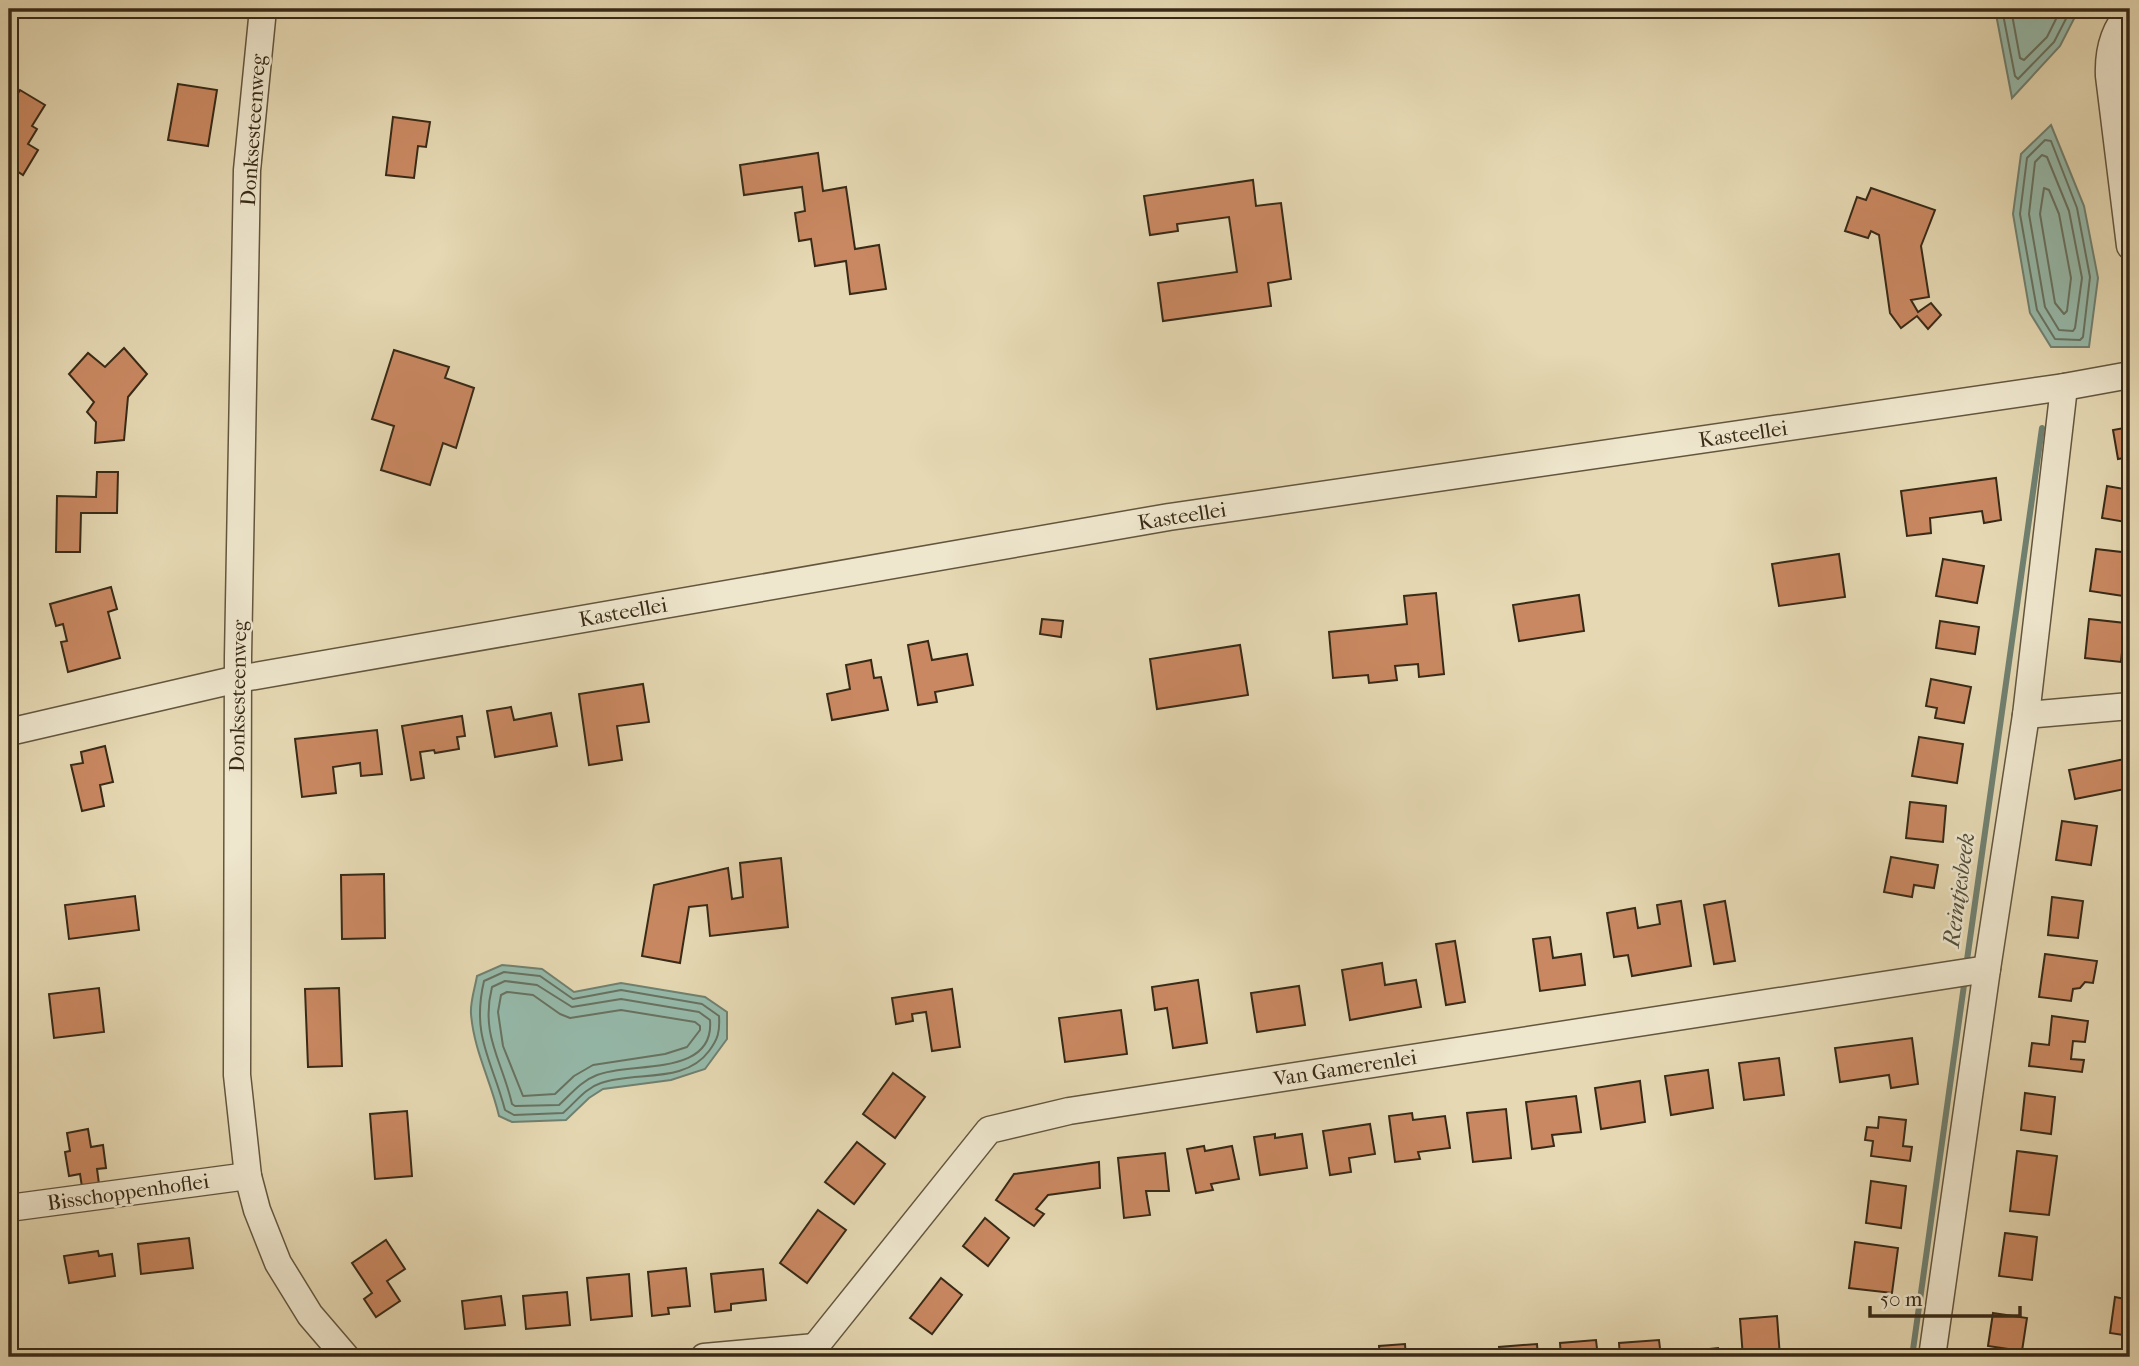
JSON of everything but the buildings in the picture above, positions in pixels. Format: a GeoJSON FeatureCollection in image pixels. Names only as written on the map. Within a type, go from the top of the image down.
{"type":"FeatureCollection","features":[{"type":"Feature","properties":{"kind":"street","name":"Donksesteenweg"},"geometry":{"type":"LineString","coordinates":[[263,9],[247,170],[238,679],[237,1074],[248,1175],[257,1210],[278,1263],[310,1315],[345,1357]]}},
{"type":"Feature","properties":{"kind":"street"},"geometry":{"type":"LineString","coordinates":[[2130,12],[2117,29],[2108,53],[2130,246]]}},
{"type":"Feature","properties":{"kind":"street","name":"Kasteellei"},"geometry":{"type":"LineString","coordinates":[[9,732],[238,679],[1169,517],[2064,387],[2130,375]]}},
{"type":"Feature","properties":{"kind":"street"},"geometry":{"type":"LineString","coordinates":[[1932,1357],[2026,715],[2064,387]]}},
{"type":"Feature","properties":{"kind":"street"},"geometry":{"type":"LineString","coordinates":[[2026,715],[2130,706]]}},
{"type":"Feature","properties":{"kind":"street","name":"Van Gamerenlei"},"geometry":{"type":"LineString","coordinates":[[816,1352],[989,1130],[1083,1109],[1987,969]]}},
{"type":"Feature","properties":{"kind":"street","name":"Bisschoppenhoflei"},"geometry":{"type":"LineString","coordinates":[[9,1208],[248,1175]]}},
{"type":"Feature","properties":{"kind":"street"},"geometry":{"type":"LineString","coordinates":[[704,1357],[816,1352]]}},
{"type":"Feature","properties":{"kind":"water"},"geometry":{"type":"Polygon","coordinates":[[[1995,9],[2079,9],[2060,46],[2012,98],[1995,9]]]}},
{"type":"Feature","properties":{"kind":"water"},"geometry":{"type":"Polygon","coordinates":[[[2051,125],[2084,206],[2098,278],[2089,347],[2051,347],[2030,313],[2013,214],[2021,154],[2051,125]]]}},
{"type":"Feature","properties":{"kind":"water"},"geometry":{"type":"Polygon","coordinates":[[[502,965],[542,969],[574,992],[621,983],[705,997],[727,1012],[727,1039],[705,1069],[671,1080],[603,1089],[566,1120],[512,1122],[499,1116],[476,1041],[471,1014],[477,976],[502,965]]]}},
{"type":"Feature","properties":{"kind":"waterway","name":"Reintjesbeek"},"geometry":{"type":"LineString","coordinates":[[1966,967],[2042,428]]}},
{"type":"Feature","properties":{"kind":"waterway","name":"Reintjesbeek"},"geometry":{"type":"LineString","coordinates":[[1912,1357],[1965,978]]}}]}
